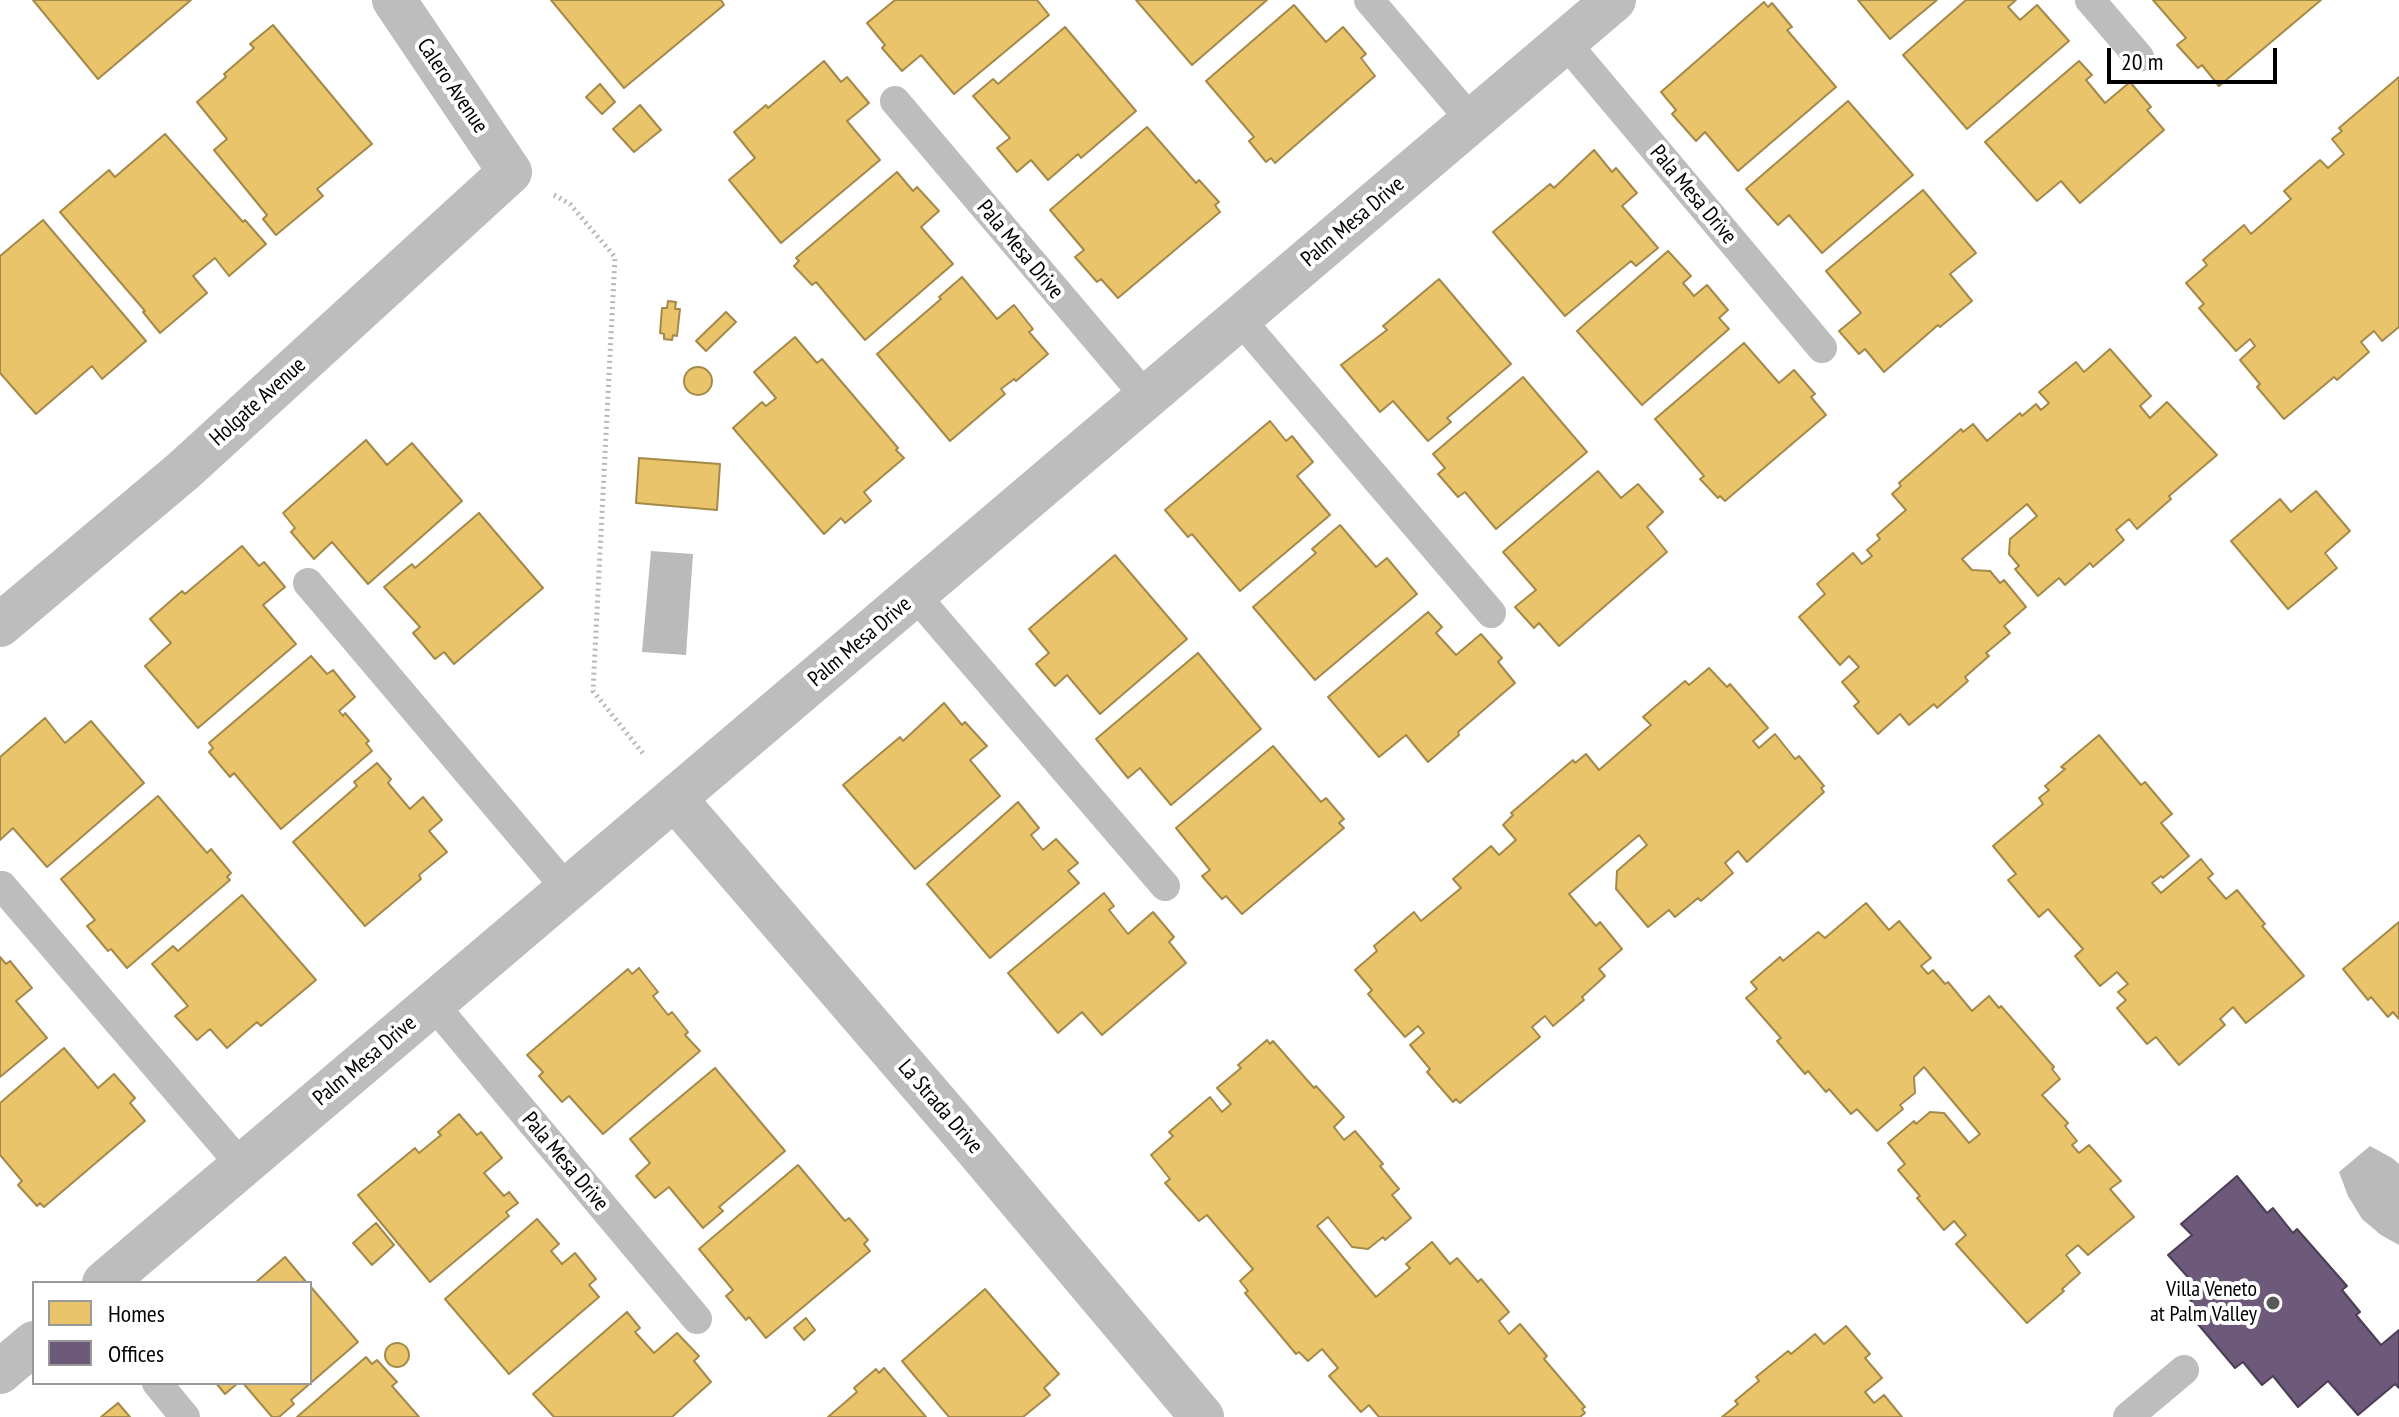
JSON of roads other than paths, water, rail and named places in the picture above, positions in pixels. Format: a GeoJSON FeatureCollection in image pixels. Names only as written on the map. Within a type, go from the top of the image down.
{"type":"FeatureCollection","features":[{"type":"Feature","properties":{"kind":"street","name":"Calero Avenue"},"geometry":{"type":"LineString","coordinates":[[394,0],[510,172]]}},
{"type":"Feature","properties":{"kind":"street","name":"Palm Mesa Drive"},"geometry":{"type":"LineString","coordinates":[[106,1281],[1614,0]]}},
{"type":"Feature","properties":{"kind":"street","name":"Holgate Avenue"},"geometry":{"type":"LineString","coordinates":[[0,625],[183,471],[510,172]]}},
{"type":"Feature","properties":{"kind":"street","name":"La Strada Drive"},"geometry":{"type":"LineString","coordinates":[[675,799],[973,1145],[1197,1415]]}},
{"type":"Feature","properties":{"kind":"street"},"geometry":{"type":"LineString","coordinates":[[0,1372],[32,1345]]}},
{"type":"Feature","properties":{"kind":"lane"},"geometry":{"type":"LineString","coordinates":[[1369,0],[1472,121]]}},
{"type":"Feature","properties":{"kind":"lane"},"geometry":{"type":"LineString","coordinates":[[2090,0],[2139,57]]}},
{"type":"Feature","properties":{"kind":"lane","name":"Pala Mesa Drive"},"geometry":{"type":"LineString","coordinates":[[1565,42],[1822,348]]}},
{"type":"Feature","properties":{"kind":"lane","name":"Pala Mesa Drive"},"geometry":{"type":"LineString","coordinates":[[895,101],[1147,398]]}},
{"type":"Feature","properties":{"kind":"lane"},"geometry":{"type":"LineString","coordinates":[[1239,318],[1491,613]]}},
{"type":"Feature","properties":{"kind":"lane"},"geometry":{"type":"LineString","coordinates":[[308,583],[568,890]]}},
{"type":"Feature","properties":{"kind":"lane"},"geometry":{"type":"LineString","coordinates":[[915,595],[1165,886]]}},
{"type":"Feature","properties":{"kind":"lane"},"geometry":{"type":"LineString","coordinates":[[2,886],[242,1166]]}},
{"type":"Feature","properties":{"kind":"lane","name":"Pala Mesa Drive"},"geometry":{"type":"LineString","coordinates":[[433,1004],[697,1319]]}},
{"type":"Feature","properties":{"kind":"lane"},"geometry":{"type":"LineString","coordinates":[[2128,1417],[2184,1370]]}},
{"type":"Feature","properties":{"kind":"lane"},"geometry":{"type":"LineString","coordinates":[[159,1385],[185,1417]]}},
{"type":"Feature","properties":{"kind":"place","name":"Villa Veneto at Palm Valley"},"geometry":{"type":"Point","coordinates":[2273,1303]}}]}
